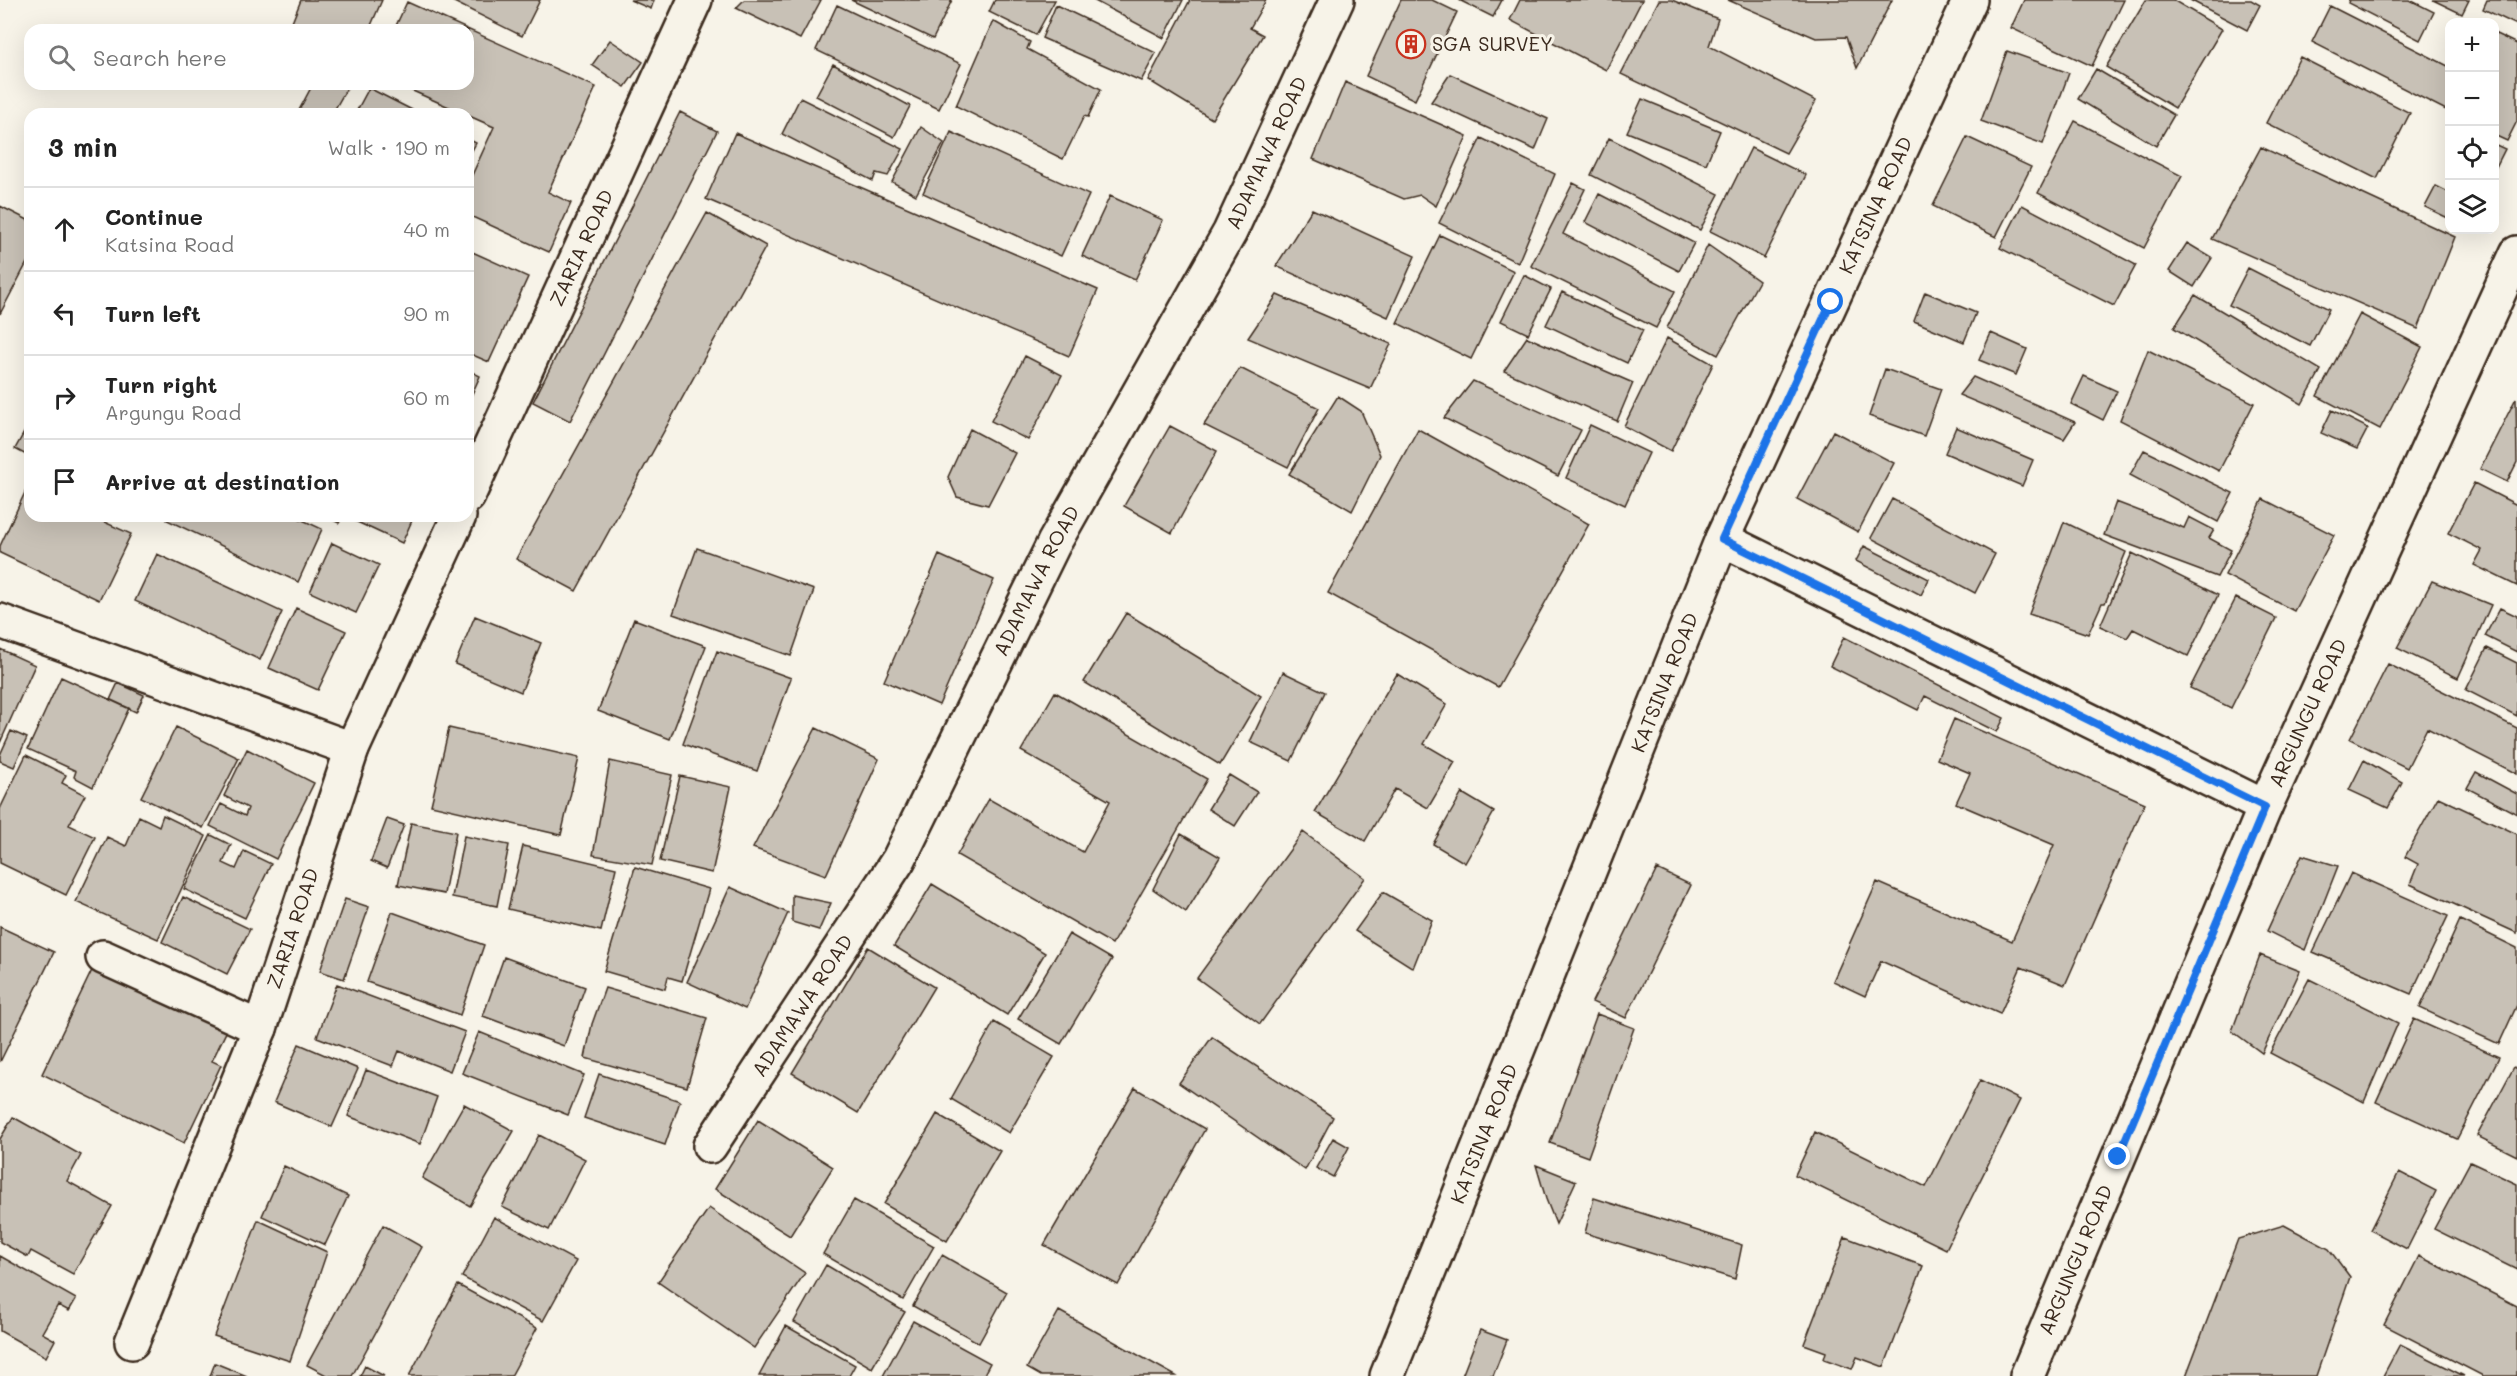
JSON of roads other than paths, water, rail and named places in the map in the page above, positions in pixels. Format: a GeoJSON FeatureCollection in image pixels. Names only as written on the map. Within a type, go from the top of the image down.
{"type":"FeatureCollection","features":[{"type":"Feature","properties":{"kind":"street","name":"ZARIA ROAD"},"geometry":{"type":"LineString","coordinates":[[474,483],[695,0]]}},
{"type":"Feature","properties":{"kind":"street","name":"ADAMAWA ROAD"},"geometry":{"type":"LineString","coordinates":[[710,1146],[899,859],[1054,543],[1230,232],[1337,0]]}},
{"type":"Feature","properties":{"kind":"street","name":"KATSINA ROAD"},"geometry":{"type":"LineString","coordinates":[[1387,1376],[1722,539],[1970,0]]}},
{"type":"Feature","properties":{"kind":"street","name":"ARGUNGU ROAD"},"geometry":{"type":"LineString","coordinates":[[2027,1376],[2265,807],[2517,253]]}},
{"type":"Feature","properties":{"kind":"street","name":"ZARIA ROAD"},"geometry":{"type":"LineString","coordinates":[[132,1342],[260,1028],[352,749],[456,522]]}},
{"type":"Feature","properties":{"kind":"street"},"geometry":{"type":"LineString","coordinates":[[1722,539],[2265,807]]}},
{"type":"Feature","properties":{"kind":"street"},"geometry":{"type":"LineString","coordinates":[[0,621],[352,749]]}},
{"type":"Feature","properties":{"kind":"street"},"geometry":{"type":"LineString","coordinates":[[103,957],[260,1028]]}},
{"type":"Feature","properties":{"kind":"place","name":"SGA SURVEY"},"geometry":{"type":"Point","coordinates":[1411,44]}}]}
